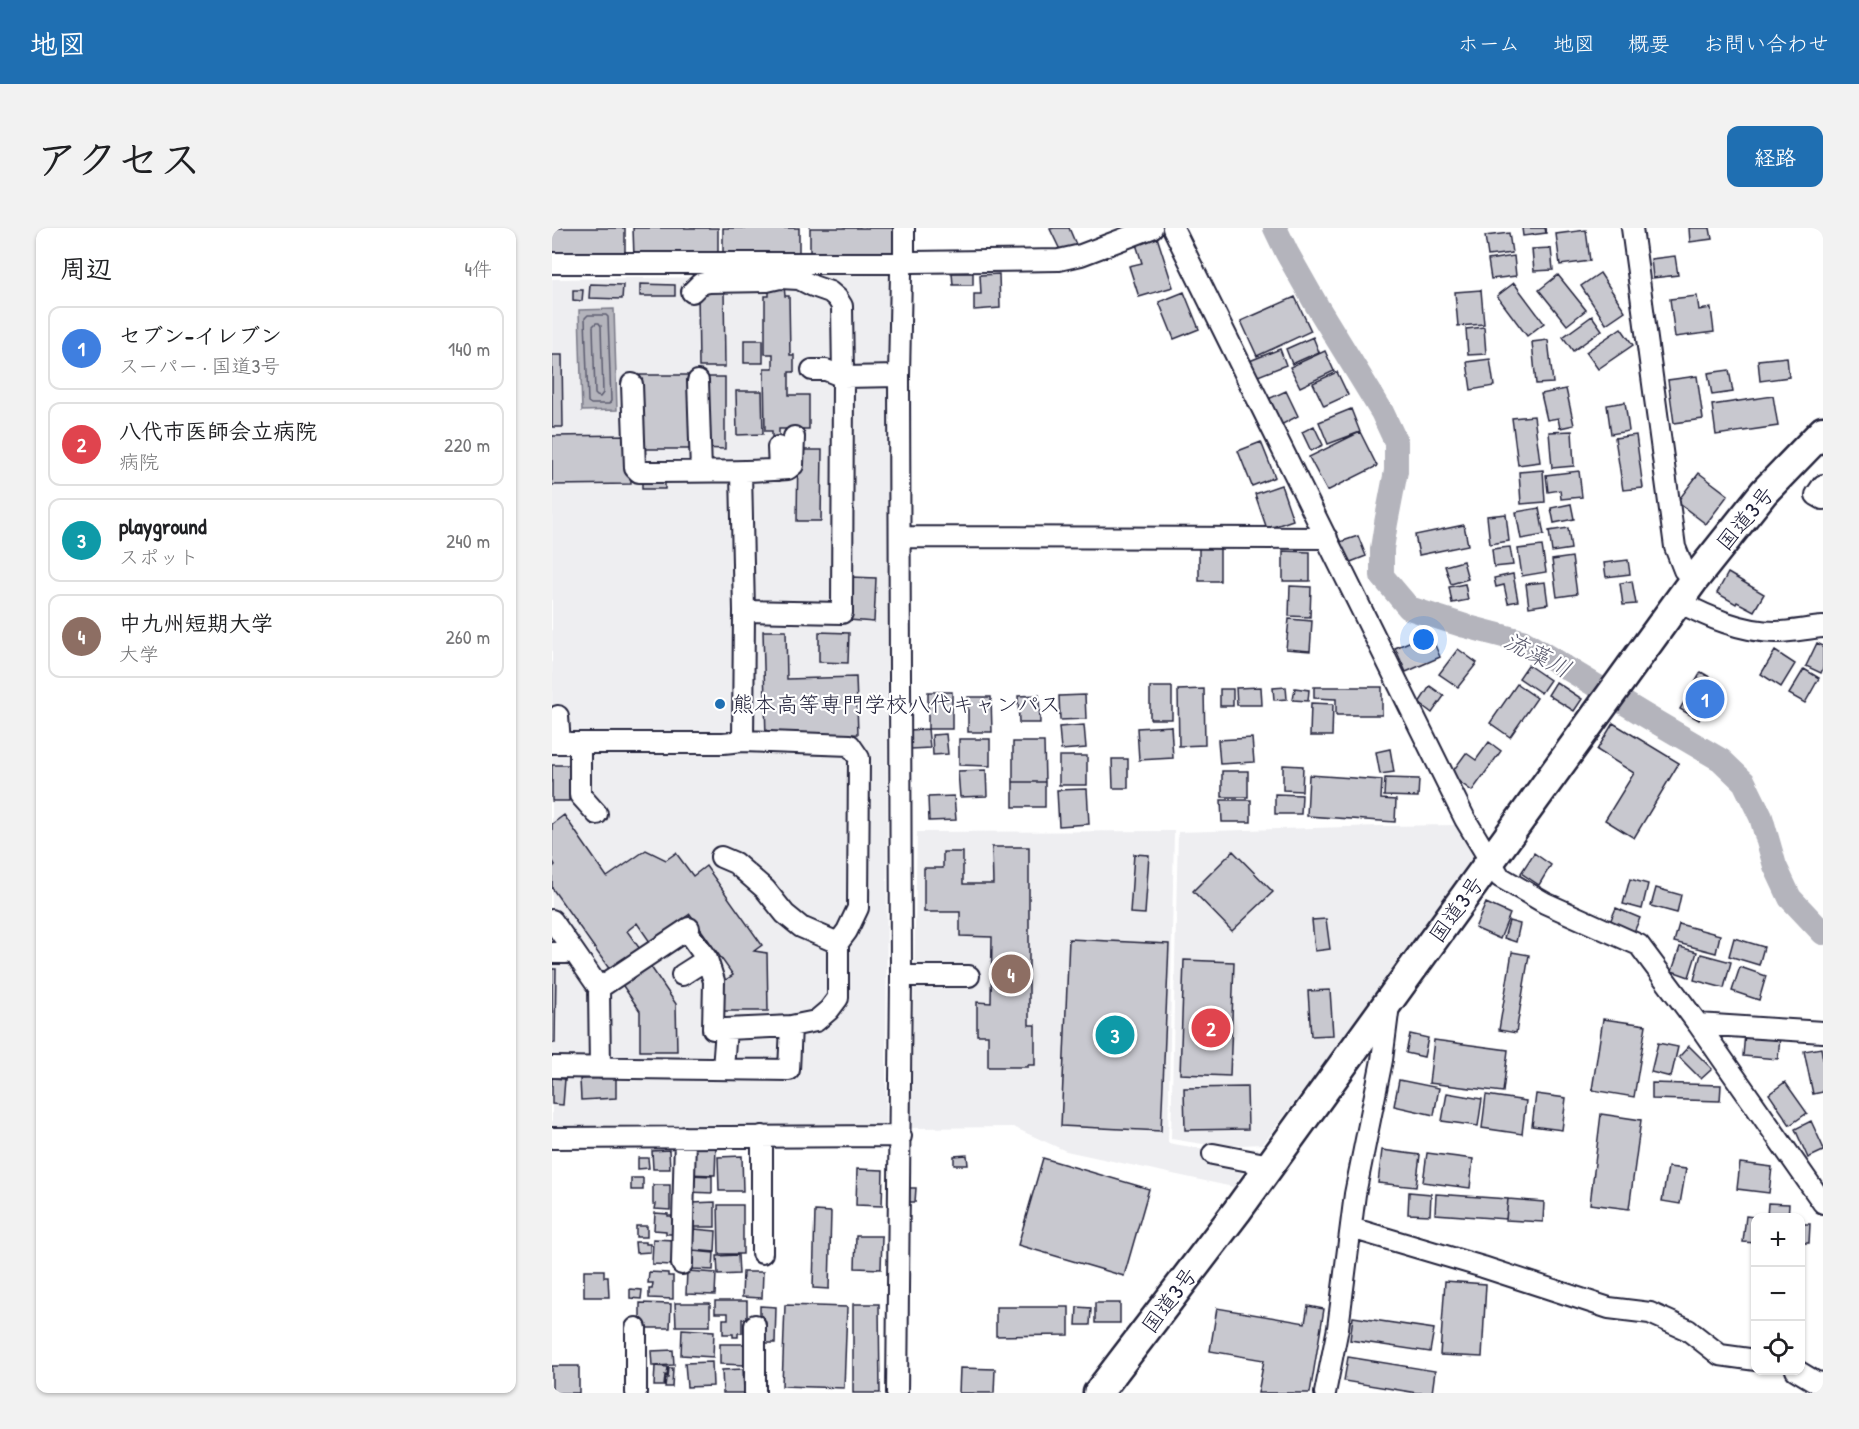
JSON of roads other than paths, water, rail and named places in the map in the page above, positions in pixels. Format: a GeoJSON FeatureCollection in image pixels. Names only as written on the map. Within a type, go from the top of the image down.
{"type":"FeatureCollection","features":[{"type":"Feature","properties":{"kind":"highway","name":"国道3号"},"geometry":{"type":"LineString","coordinates":[[1098,1393],[1230,1220],[1686,592],[1764,492],[1823,431]]}},
{"type":"Feature","properties":{"kind":"street"},"geometry":{"type":"LineString","coordinates":[[897,1393],[901,1136],[899,376],[904,228]]}},
{"type":"Feature","properties":{"kind":"street"},"geometry":{"type":"LineString","coordinates":[[552,263],[902,263],[1059,260],[1081,255],[1152,228]]}},
{"type":"Feature","properties":{"kind":"street"},"geometry":{"type":"LineString","coordinates":[[1173,228],[1465,819],[1500,876],[1545,903],[1639,945],[1698,1024],[1823,1203]]}},
{"type":"Feature","properties":{"kind":"street"},"geometry":{"type":"LineString","coordinates":[[1632,228],[1675,547],[1684,570],[1686,592],[1696,611],[1742,628],[1777,632],[1823,627]]}},
{"type":"Feature","properties":{"kind":"street"},"geometry":{"type":"LineString","coordinates":[[692,292],[700,284],[708,282],[799,279],[830,292],[842,306],[842,613],[744,611]]}},
{"type":"Feature","properties":{"kind":"street"},"geometry":{"type":"LineString","coordinates":[[812,370],[826,370],[843,377],[899,376]]}},
{"type":"Feature","properties":{"kind":"street"},"geometry":{"type":"LineString","coordinates":[[698,381],[701,471]]}},
{"type":"Feature","properties":{"kind":"street"},"geometry":{"type":"LineString","coordinates":[[633,384],[635,468],[639,472],[741,472],[788,469],[793,465],[786,442]]}},
{"type":"Feature","properties":{"kind":"street"},"geometry":{"type":"LineString","coordinates":[[741,472],[744,611],[743,741]]}},
{"type":"Feature","properties":{"kind":"street"},"geometry":{"type":"LineString","coordinates":[[1823,485],[1816,495],[1823,499]]}},
{"type":"Feature","properties":{"kind":"street"},"geometry":{"type":"LineString","coordinates":[[900,537],[1327,538]]}},
{"type":"Feature","properties":{"kind":"street"},"geometry":{"type":"LineString","coordinates":[[558,716],[556,743],[743,741],[850,745],[859,758],[858,908],[847,931],[838,943],[838,998],[829,1010],[816,1021],[791,1026],[713,1029],[714,981],[707,959],[688,929],[599,988]]}},
{"type":"Feature","properties":{"kind":"street"},"geometry":{"type":"LineString","coordinates":[[580,743],[580,795],[597,814]]}},
{"type":"Feature","properties":{"kind":"street"},"geometry":{"type":"LineString","coordinates":[[721,857],[735,863],[765,889],[785,914],[801,927],[838,943]]}},
{"type":"Feature","properties":{"kind":"street"},"geometry":{"type":"LineString","coordinates":[[552,920],[599,988],[600,1068]]}},
{"type":"Feature","properties":{"kind":"street"},"geometry":{"type":"LineString","coordinates":[[552,953],[566,953],[572,949]]}},
{"type":"Feature","properties":{"kind":"street"},"geometry":{"type":"LineString","coordinates":[[682,975],[707,959]]}},
{"type":"Feature","properties":{"kind":"street"},"geometry":{"type":"LineString","coordinates":[[901,976],[969,976]]}},
{"type":"Feature","properties":{"kind":"street"},"geometry":{"type":"LineString","coordinates":[[1325,1393],[1338,1328],[1354,1194],[1382,1060],[1389,1000]]}},
{"type":"Feature","properties":{"kind":"street"},"geometry":{"type":"LineString","coordinates":[[1698,1024],[1823,1032]]}},
{"type":"Feature","properties":{"kind":"street"},"geometry":{"type":"LineString","coordinates":[[552,1067],[789,1070],[791,1026]]}},
{"type":"Feature","properties":{"kind":"street"},"geometry":{"type":"LineString","coordinates":[[723,1068],[726,1029]]}},
{"type":"Feature","properties":{"kind":"street"},"geometry":{"type":"LineString","coordinates":[[762,1136],[762,1253]]}},
{"type":"Feature","properties":{"kind":"street"},"geometry":{"type":"LineString","coordinates":[[552,1138],[901,1136]]}},
{"type":"Feature","properties":{"kind":"street"},"geometry":{"type":"LineString","coordinates":[[682,1264],[686,1137]]}},
{"type":"Feature","properties":{"kind":"street"},"geometry":{"type":"LineString","coordinates":[[1212,1154],[1270,1165]]}},
{"type":"Feature","properties":{"kind":"street"},"geometry":{"type":"LineString","coordinates":[[1351,1228],[1493,1270],[1609,1308],[1650,1313],[1688,1330],[1720,1355],[1751,1359]]}},
{"type":"Feature","properties":{"kind":"street"},"geometry":{"type":"LineString","coordinates":[[755,1325],[755,1393]]}},
{"type":"Feature","properties":{"kind":"street"},"geometry":{"type":"LineString","coordinates":[[636,1328],[636,1393]]}},
{"type":"Feature","properties":{"kind":"street"},"geometry":{"type":"LineString","coordinates":[[1803,1375],[1823,1383]]}},
{"type":"Feature","properties":{"kind":"water"},"geometry":{"type":"Polygon","coordinates":[[[614,309],[617,410],[582,411],[579,310],[614,309]]]}},
{"type":"Feature","properties":{"kind":"waterway","name":"流藻川"},"geometry":{"type":"LineString","coordinates":[[1275,228],[1317,306],[1382,412],[1396,442],[1396,471],[1382,549],[1382,576],[1409,608],[1522,641],[1721,760],[1744,782],[1761,817],[1775,866],[1790,898],[1823,933]]}},
{"type":"Feature","properties":{"kind":"place","name":"セブン-イレブン"},"geometry":{"type":"Point","coordinates":[1705,699]}},
{"type":"Feature","properties":{"kind":"place","name":"熊本高等専門学校八代キャンパス"},"geometry":{"type":"Point","coordinates":[720,704]}},
{"type":"Feature","properties":{"kind":"place","name":"中九州短期大学"},"geometry":{"type":"Point","coordinates":[1011,974]}},
{"type":"Feature","properties":{"kind":"place","name":"八代市医師会立病院"},"geometry":{"type":"Point","coordinates":[1211,1028]}},
{"type":"Feature","properties":{"kind":"place","name":"playground"},"geometry":{"type":"Point","coordinates":[1115,1035]}}]}
